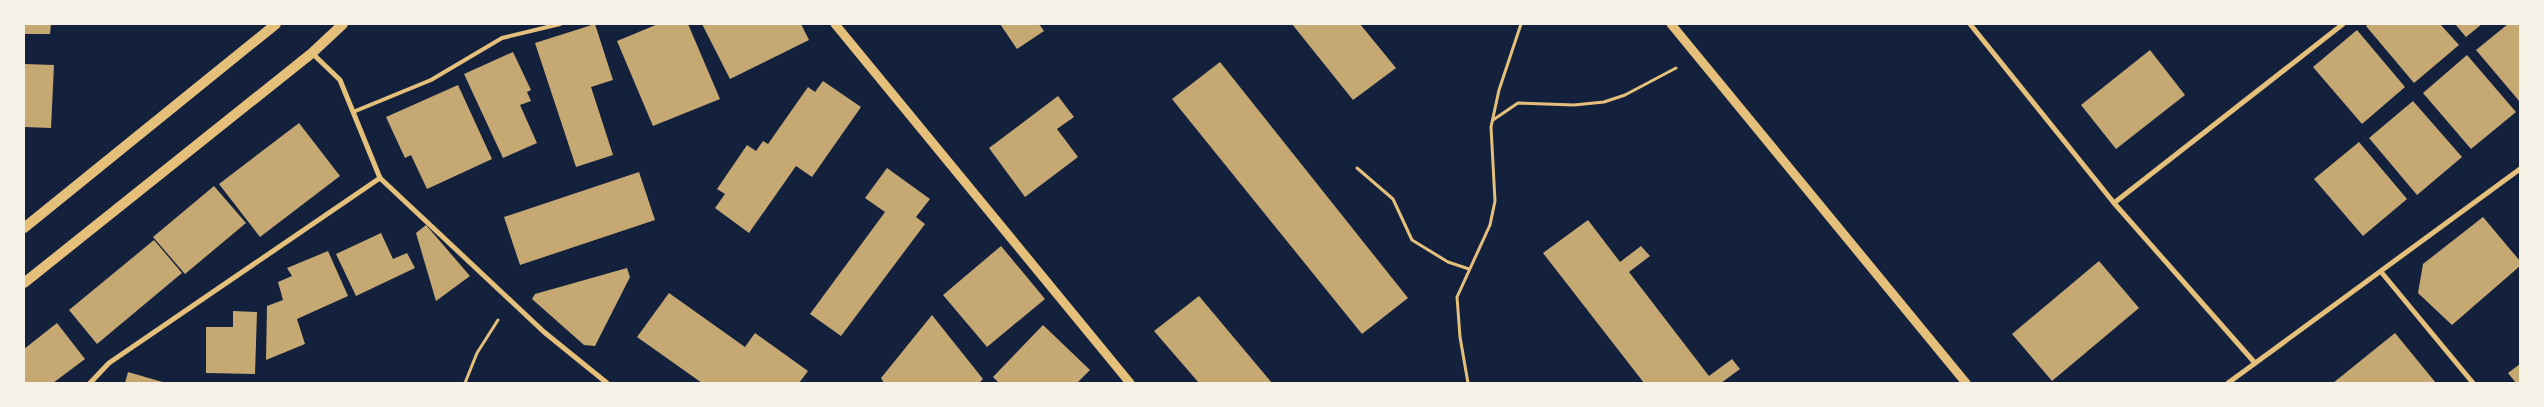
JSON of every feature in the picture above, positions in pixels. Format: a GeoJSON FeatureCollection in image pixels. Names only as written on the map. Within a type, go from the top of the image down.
{"type":"FeatureCollection","features":[{"type":"Feature","properties":{"kind":"main road"},"geometry":{"type":"LineString","coordinates":[[24,228],[276,24]]}},
{"type":"Feature","properties":{"kind":"main road"},"geometry":{"type":"LineString","coordinates":[[24,283],[312,53],[343,24]]}},
{"type":"Feature","properties":{"kind":"street"},"geometry":{"type":"LineString","coordinates":[[835,24],[1130,383]]}},
{"type":"Feature","properties":{"kind":"street"},"geometry":{"type":"LineString","coordinates":[[1671,24],[1966,383]]}},
{"type":"Feature","properties":{"kind":"street"},"geometry":{"type":"LineString","coordinates":[[1970,24],[2114,203],[2255,363]]}},
{"type":"Feature","properties":{"kind":"street"},"geometry":{"type":"LineString","coordinates":[[2114,203],[2343,24]]}},
{"type":"Feature","properties":{"kind":"street"},"geometry":{"type":"LineString","coordinates":[[312,53],[340,80],[380,178],[544,332],[607,383]]}},
{"type":"Feature","properties":{"kind":"street"},"geometry":{"type":"LineString","coordinates":[[2228,383],[2382,273],[2520,169]]}},
{"type":"Feature","properties":{"kind":"street"},"geometry":{"type":"LineString","coordinates":[[90,383],[109,363],[380,178]]}},
{"type":"Feature","properties":{"kind":"street"},"geometry":{"type":"LineString","coordinates":[[2382,273],[2473,383]]}},
{"type":"Feature","properties":{"kind":"lane"},"geometry":{"type":"LineString","coordinates":[[353,112],[431,80],[502,38],[560,24]]}},
{"type":"Feature","properties":{"kind":"path"},"geometry":{"type":"LineString","coordinates":[[1468,383],[1460,338],[1457,297],[1469,268],[1484,240],[1495,202],[1491,142],[1492,120],[1521,24]]}},
{"type":"Feature","properties":{"kind":"path"},"geometry":{"type":"LineString","coordinates":[[1492,120],[1518,103],[1574,105],[1604,102],[1625,95],[1698,57]]}},
{"type":"Feature","properties":{"kind":"path"},"geometry":{"type":"LineString","coordinates":[[1357,168],[1393,199],[1412,240],[1448,262],[1469,268]]}},
{"type":"Feature","properties":{"kind":"path"},"geometry":{"type":"LineString","coordinates":[[466,383],[478,352],[494,324],[514,302]]}},
{"type":"Feature","properties":{"kind":"building"},"geometry":{"type":"Polygon","coordinates":[[[24,24],[51,24],[50,34],[24,34],[24,24]]]}},
{"type":"Feature","properties":{"kind":"building"},"geometry":{"type":"Polygon","coordinates":[[[595,24],[613,80],[591,87],[613,155],[576,167],[535,43],[595,24]]]}},
{"type":"Feature","properties":{"kind":"building"},"geometry":{"type":"Polygon","coordinates":[[[658,24],[688,24],[720,99],[653,126],[617,41],[658,24]]]}},
{"type":"Feature","properties":{"kind":"building"},"geometry":{"type":"Polygon","coordinates":[[[702,24],[801,24],[809,40],[730,79],[702,24]]]}},
{"type":"Feature","properties":{"kind":"building"},"geometry":{"type":"Polygon","coordinates":[[[1000,24],[1039,24],[1044,31],[1017,49],[1000,24]]]}},
{"type":"Feature","properties":{"kind":"building"},"geometry":{"type":"Polygon","coordinates":[[[1292,24],[1360,24],[1396,68],[1353,100],[1292,24]]]}},
{"type":"Feature","properties":{"kind":"building"},"geometry":{"type":"Polygon","coordinates":[[[2368,24],[2440,24],[2459,45],[2414,83],[2366,26],[2368,24]]]}},
{"type":"Feature","properties":{"kind":"building"},"geometry":{"type":"Polygon","coordinates":[[[2455,24],[2482,24],[2466,37],[2455,24]]]}},
{"type":"Feature","properties":{"kind":"building"},"geometry":{"type":"Polygon","coordinates":[[[2508,24],[2520,24],[2520,102],[2476,50],[2508,24]]]}},
{"type":"Feature","properties":{"kind":"building"},"geometry":{"type":"Polygon","coordinates":[[[2357,30],[2405,87],[2362,124],[2313,67],[2357,30]]]}},
{"type":"Feature","properties":{"kind":"building"},"geometry":{"type":"Polygon","coordinates":[[[2150,50],[2185,95],[2116,149],[2081,105],[2150,50]]]}},
{"type":"Feature","properties":{"kind":"building"},"geometry":{"type":"Polygon","coordinates":[[[513,52],[531,90],[527,92],[531,101],[520,105],[537,143],[503,158],[464,74],[513,52]]]}},
{"type":"Feature","properties":{"kind":"building"},"geometry":{"type":"Polygon","coordinates":[[[2467,55],[2516,112],[2471,149],[2423,93],[2467,55]]]}},
{"type":"Feature","properties":{"kind":"building"},"geometry":{"type":"Polygon","coordinates":[[[1220,62],[1408,298],[1362,334],[1172,99],[1220,62]]]}},
{"type":"Feature","properties":{"kind":"building"},"geometry":{"type":"Polygon","coordinates":[[[24,64],[54,65],[51,128],[24,127],[24,64]]]}},
{"type":"Feature","properties":{"kind":"building"},"geometry":{"type":"Polygon","coordinates":[[[823,81],[861,107],[812,177],[796,166],[749,233],[715,208],[725,194],[717,189],[747,145],[756,151],[763,141],[768,144],[808,87],[815,92],[823,81]]]}},
{"type":"Feature","properties":{"kind":"building"},"geometry":{"type":"Polygon","coordinates":[[[458,85],[492,159],[427,189],[411,155],[405,158],[386,117],[458,85]]]}},
{"type":"Feature","properties":{"kind":"building"},"geometry":{"type":"Polygon","coordinates":[[[1058,96],[1074,117],[1057,129],[1078,157],[1025,197],[989,148],[1058,96]]]}},
{"type":"Feature","properties":{"kind":"building"},"geometry":{"type":"Polygon","coordinates":[[[2413,101],[2462,157],[2417,195],[2369,138],[2413,101]]]}},
{"type":"Feature","properties":{"kind":"building"},"geometry":{"type":"Polygon","coordinates":[[[299,123],[340,176],[260,237],[219,184],[299,123]]]}},
{"type":"Feature","properties":{"kind":"building"},"geometry":{"type":"Polygon","coordinates":[[[2359,142],[2407,199],[2363,236],[2314,179],[2359,142]]]}},
{"type":"Feature","properties":{"kind":"building"},"geometry":{"type":"Polygon","coordinates":[[[887,168],[930,199],[916,217],[925,224],[841,336],[810,314],[885,212],[865,198],[887,168]]]}},
{"type":"Feature","properties":{"kind":"building"},"geometry":{"type":"Polygon","coordinates":[[[639,172],[655,220],[520,265],[504,217],[639,172]]]}},
{"type":"Feature","properties":{"kind":"building"},"geometry":{"type":"Polygon","coordinates":[[[214,186],[246,223],[185,274],[153,237],[214,186]]]}},
{"type":"Feature","properties":{"kind":"building"},"geometry":{"type":"Polygon","coordinates":[[[2483,217],[2520,261],[2520,266],[2452,325],[2418,293],[2423,264],[2483,217]]]}},
{"type":"Feature","properties":{"kind":"building"},"geometry":{"type":"Polygon","coordinates":[[[1588,220],[1620,262],[1641,246],[1650,256],[1629,272],[1709,376],[1732,359],[1740,369],[1721,383],[1644,383],[1543,253],[1588,220]]]}},
{"type":"Feature","properties":{"kind":"building"},"geometry":{"type":"Polygon","coordinates":[[[426,225],[470,276],[436,301],[416,233],[426,225]]]}},
{"type":"Feature","properties":{"kind":"building"},"geometry":{"type":"Polygon","coordinates":[[[381,233],[393,259],[407,253],[415,268],[356,296],[336,254],[381,233]]]}},
{"type":"Feature","properties":{"kind":"building"},"geometry":{"type":"Polygon","coordinates":[[[154,240],[182,273],[97,344],[69,310],[154,240]]]}},
{"type":"Feature","properties":{"kind":"building"},"geometry":{"type":"Polygon","coordinates":[[[1001,246],[1045,299],[987,347],[943,295],[1001,246]]]}},
{"type":"Feature","properties":{"kind":"building"},"geometry":{"type":"Polygon","coordinates":[[[328,251],[348,296],[297,319],[305,344],[266,360],[267,306],[283,300],[278,282],[292,276],[287,268],[328,251]]]}},
{"type":"Feature","properties":{"kind":"building"},"geometry":{"type":"Polygon","coordinates":[[[2099,261],[2139,308],[2052,381],[2012,334],[2099,261]]]}},
{"type":"Feature","properties":{"kind":"building"},"geometry":{"type":"Polygon","coordinates":[[[627,268],[630,277],[595,346],[584,345],[532,299],[535,294],[627,268]]]}},
{"type":"Feature","properties":{"kind":"building"},"geometry":{"type":"Polygon","coordinates":[[[669,293],[745,347],[755,333],[808,371],[799,383],[702,383],[637,337],[669,293]]]}},
{"type":"Feature","properties":{"kind":"building"},"geometry":{"type":"Polygon","coordinates":[[[1199,296],[1272,383],[1199,383],[1154,331],[1199,296]]]}},
{"type":"Feature","properties":{"kind":"building"},"geometry":{"type":"Polygon","coordinates":[[[233,311],[257,312],[255,374],[206,373],[206,327],[233,327],[233,311]]]}},
{"type":"Feature","properties":{"kind":"building"},"geometry":{"type":"Polygon","coordinates":[[[932,315],[983,379],[979,383],[884,383],[881,378],[932,315]]]}},
{"type":"Feature","properties":{"kind":"building"},"geometry":{"type":"Polygon","coordinates":[[[57,323],[85,359],[53,383],[24,383],[24,349],[57,323]]]}},
{"type":"Feature","properties":{"kind":"building"},"geometry":{"type":"Polygon","coordinates":[[[1043,325],[1090,370],[1077,383],[999,383],[993,377],[1043,325]]]}},
{"type":"Feature","properties":{"kind":"building"},"geometry":{"type":"Polygon","coordinates":[[[2395,333],[2436,383],[2333,383],[2395,333]]]}},
{"type":"Feature","properties":{"kind":"building"},"geometry":{"type":"Polygon","coordinates":[[[2520,364],[2520,383],[2516,383],[2508,373],[2520,364]]]}},
{"type":"Feature","properties":{"kind":"building"},"geometry":{"type":"Polygon","coordinates":[[[128,372],[166,383],[125,383],[128,372]]]}}]}
